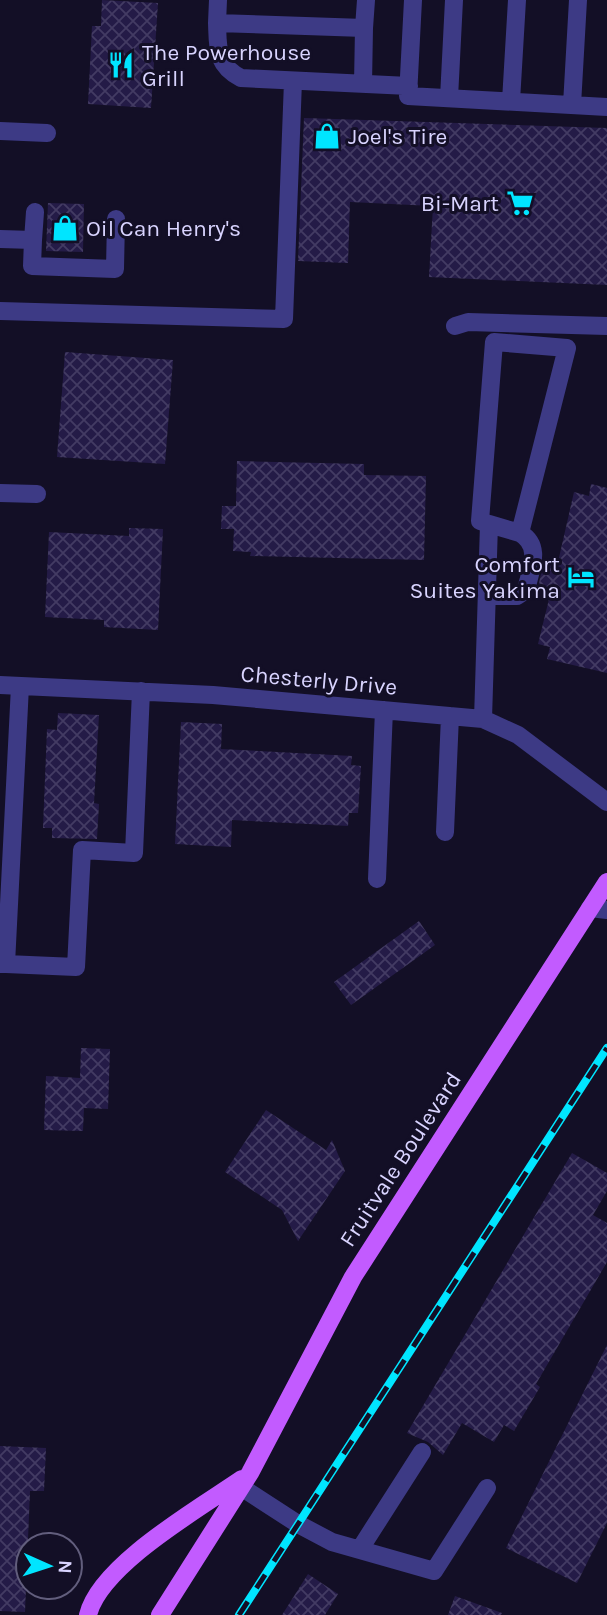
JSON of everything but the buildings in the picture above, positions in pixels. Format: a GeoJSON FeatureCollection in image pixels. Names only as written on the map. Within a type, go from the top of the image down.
{"type":"FeatureCollection","features":[{"type":"Feature","properties":{"kind":"main road","name":"Fruitvale Boulevard"},"geometry":{"type":"LineString","coordinates":[[160,1615],[246,1480],[353,1277],[598,909],[607,882]]}},
{"type":"Feature","properties":{"kind":"main road","name":"Fruitvale Boulevard"},"geometry":{"type":"LineString","coordinates":[[88,1615],[97,1593],[135,1554],[246,1480]]}},
{"type":"Feature","properties":{"kind":"street"},"geometry":{"type":"LineString","coordinates":[[218,0],[218,58],[228,71],[241,78],[409,86]]}},
{"type":"Feature","properties":{"kind":"street"},"geometry":{"type":"LineString","coordinates":[[363,84],[366,0]]}},
{"type":"Feature","properties":{"kind":"street"},"geometry":{"type":"LineString","coordinates":[[413,0],[408,96],[607,107]]}},
{"type":"Feature","properties":{"kind":"street"},"geometry":{"type":"LineString","coordinates":[[449,98],[454,0]]}},
{"type":"Feature","properties":{"kind":"street"},"geometry":{"type":"LineString","coordinates":[[511,101],[517,0]]}},
{"type":"Feature","properties":{"kind":"street"},"geometry":{"type":"LineString","coordinates":[[572,105],[578,0]]}},
{"type":"Feature","properties":{"kind":"street"},"geometry":{"type":"LineString","coordinates":[[218,23],[364,28]]}},
{"type":"Feature","properties":{"kind":"street"},"geometry":{"type":"LineString","coordinates":[[0,311],[284,319],[293,81]]}},
{"type":"Feature","properties":{"kind":"street"},"geometry":{"type":"LineString","coordinates":[[0,131],[47,134]]}},
{"type":"Feature","properties":{"kind":"street"},"geometry":{"type":"LineString","coordinates":[[35,212],[32,266],[114,269],[116,219]]}},
{"type":"Feature","properties":{"kind":"street"},"geometry":{"type":"LineString","coordinates":[[0,239],[33,240]]}},
{"type":"Feature","properties":{"kind":"street"},"geometry":{"type":"LineString","coordinates":[[455,326],[468,322],[607,326]]}},
{"type":"Feature","properties":{"kind":"street"},"geometry":{"type":"LineString","coordinates":[[487,596],[517,596],[526,590],[535,551],[530,539],[520,533],[480,522],[494,342],[567,348],[520,533]]}},
{"type":"Feature","properties":{"kind":"street"},"geometry":{"type":"LineString","coordinates":[[0,493],[37,494]]}},
{"type":"Feature","properties":{"kind":"street"},"geometry":{"type":"LineString","coordinates":[[483,719],[489,524]]}},
{"type":"Feature","properties":{"kind":"street","name":"Chesterly Drive"},"geometry":{"type":"LineString","coordinates":[[0,685],[141,691],[483,719],[518,735],[607,802]]}},
{"type":"Feature","properties":{"kind":"street"},"geometry":{"type":"LineString","coordinates":[[20,686],[3,964],[76,967],[82,850],[134,853],[141,691]]}},
{"type":"Feature","properties":{"kind":"street"},"geometry":{"type":"LineString","coordinates":[[377,879],[384,710]]}},
{"type":"Feature","properties":{"kind":"street"},"geometry":{"type":"LineString","coordinates":[[445,832],[450,716]]}},
{"type":"Feature","properties":{"kind":"street"},"geometry":{"type":"LineString","coordinates":[[360,1549],[422,1452]]}},
{"type":"Feature","properties":{"kind":"street"},"geometry":{"type":"LineString","coordinates":[[246,1480],[298,1524],[332,1542],[434,1571],[487,1488]]}},
{"type":"Feature","properties":{"kind":"railway"},"geometry":{"type":"LineString","coordinates":[[239,1615],[607,1048]]}},
{"type":"Feature","properties":{"kind":"place","name":"The Powerhouse Grill"},"geometry":{"type":"Point","coordinates":[121,65]}},
{"type":"Feature","properties":{"kind":"place","name":"Joel's Tire"},"geometry":{"type":"Point","coordinates":[327,136]}},
{"type":"Feature","properties":{"kind":"place","name":"Bi-Mart"},"geometry":{"type":"Point","coordinates":[520,203]}},
{"type":"Feature","properties":{"kind":"place","name":"Oil Can Henry's"},"geometry":{"type":"Point","coordinates":[65,228]}},
{"type":"Feature","properties":{"kind":"place","name":"Comfort Suites Yakima"},"geometry":{"type":"Point","coordinates":[581,577]}}]}
